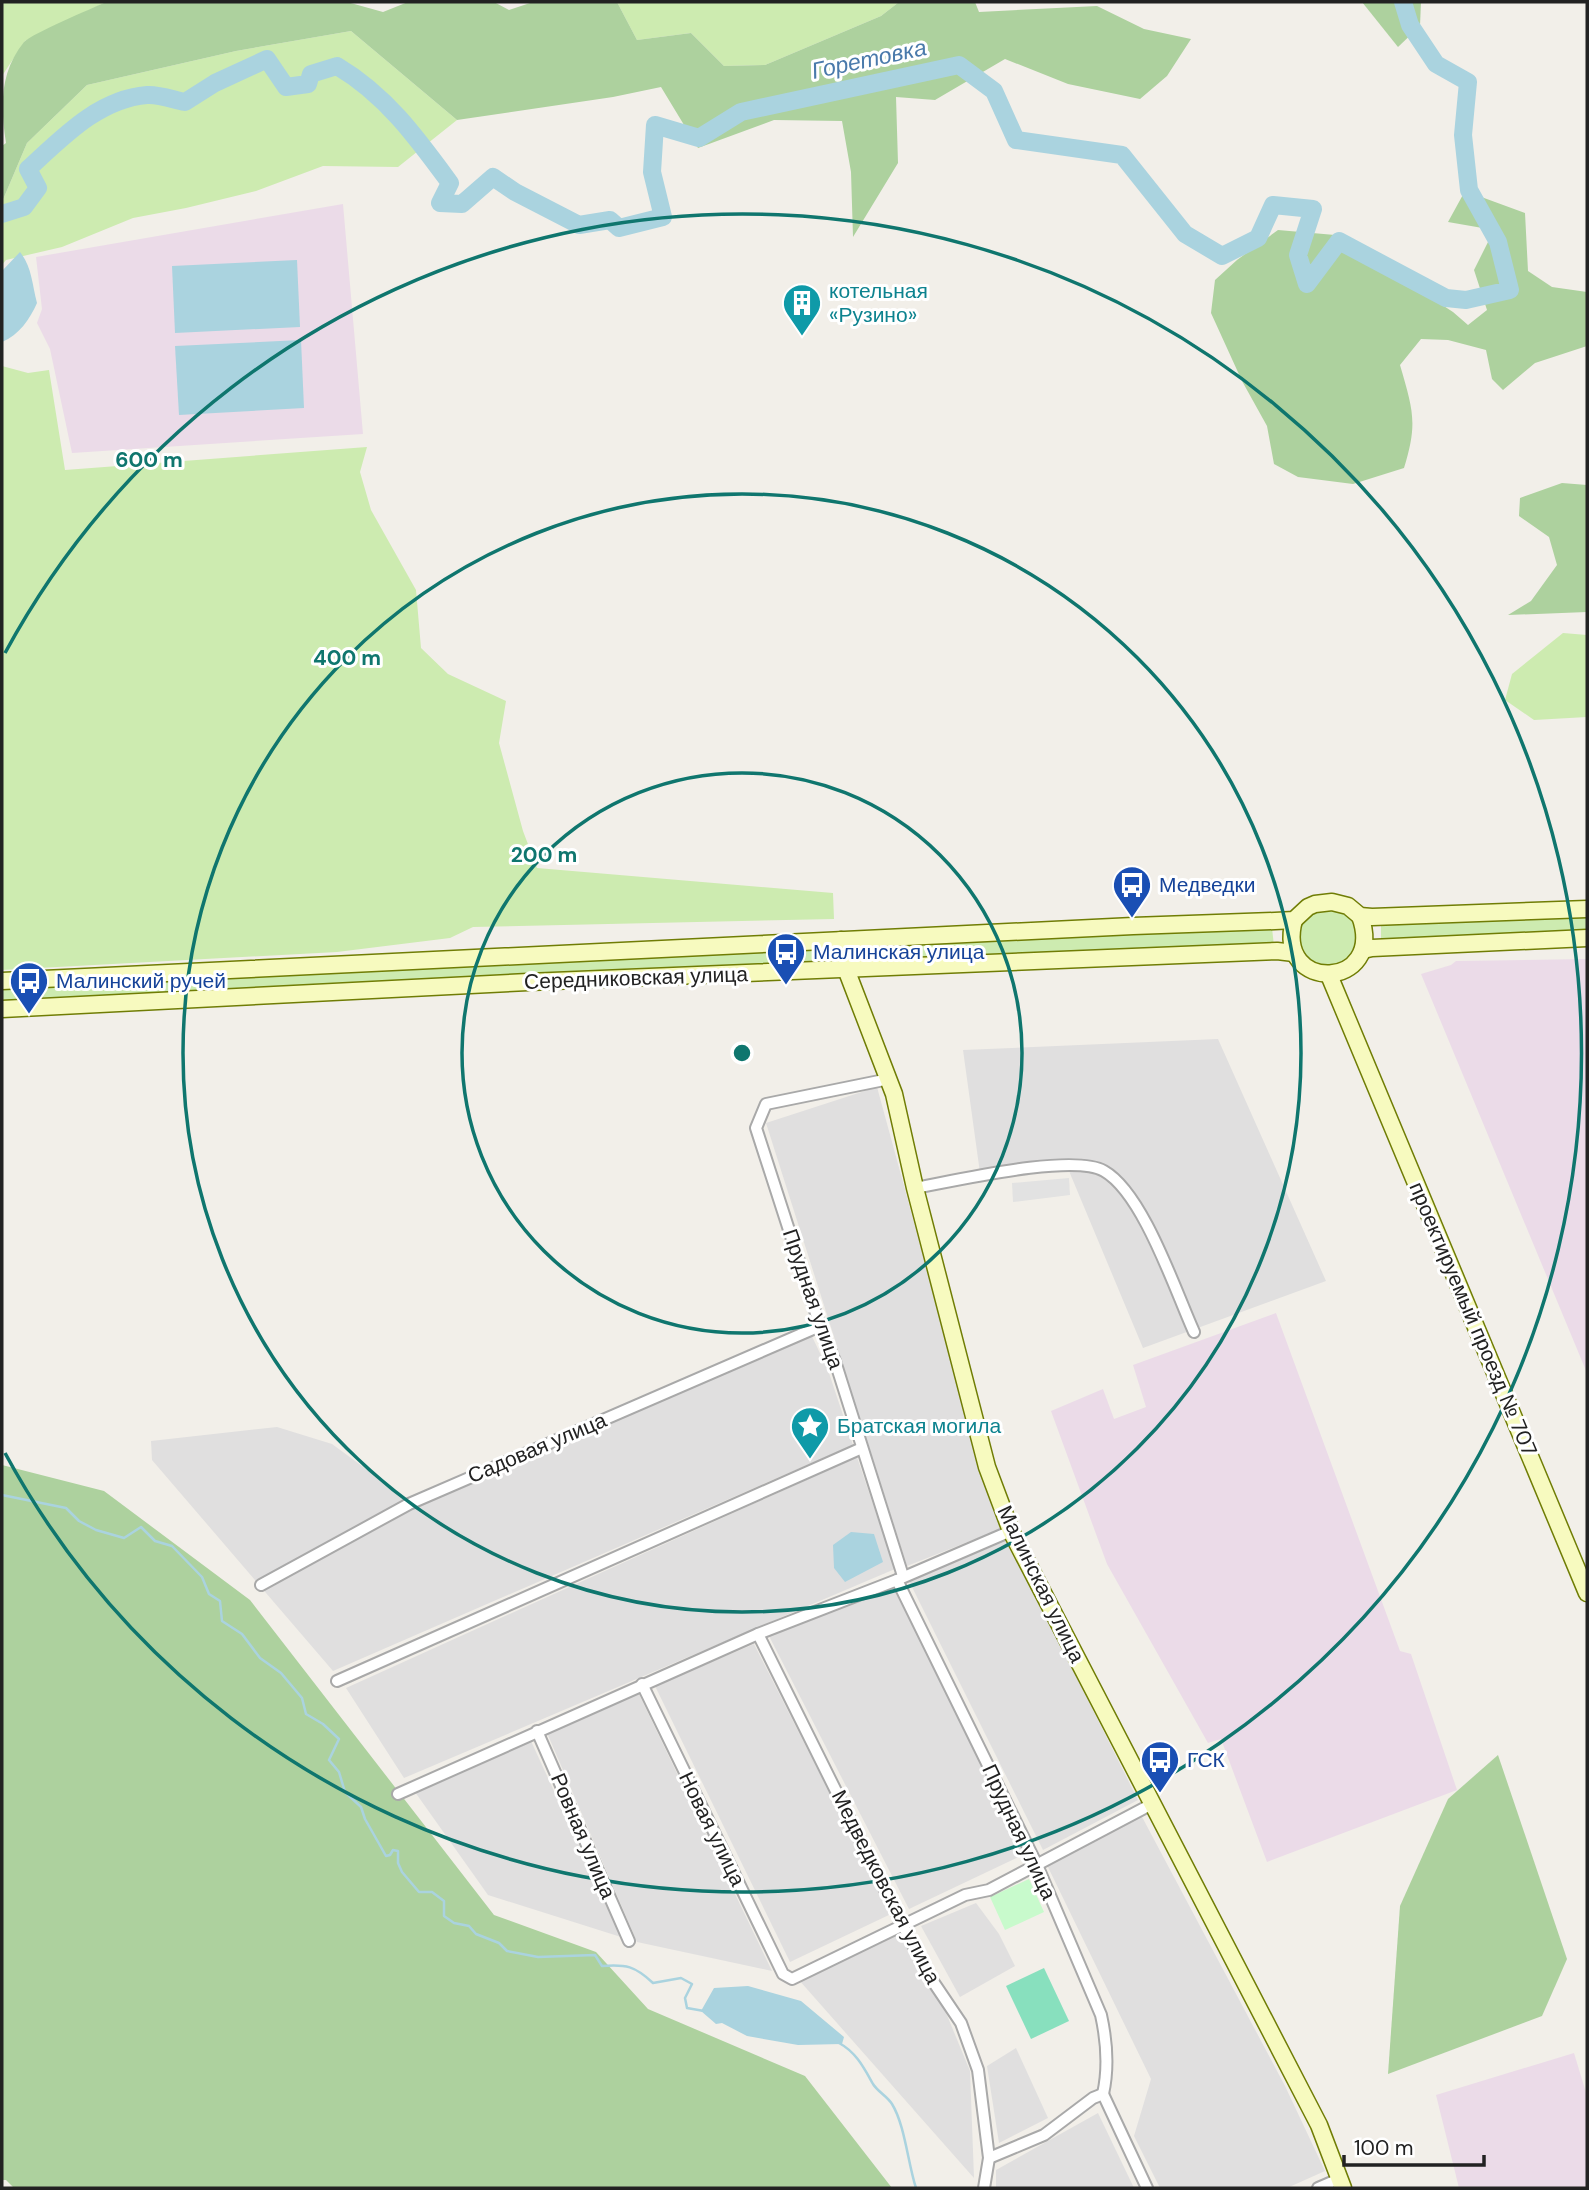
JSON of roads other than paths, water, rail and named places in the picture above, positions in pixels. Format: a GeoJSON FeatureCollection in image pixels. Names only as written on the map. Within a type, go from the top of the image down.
{"type":"FeatureCollection","features":[{"type":"Feature","properties":{"kind":"street","name":"Середниковская улица"},"geometry":{"type":"LineString","coordinates":[[2,981],[1294,920],[1304,909],[1315,904],[1332,902],[1348,906],[1360,916],[1372,917],[1587,909]]}},
{"type":"Feature","properties":{"kind":"street"},"geometry":{"type":"LineString","coordinates":[[1294,920],[1290,932],[1294,953],[1303,965],[1329,975],[1352,965],[1363,950],[1366,934],[1360,916]]}},
{"type":"Feature","properties":{"kind":"street"},"geometry":{"type":"LineString","coordinates":[[1363,950],[1587,938]]}},
{"type":"Feature","properties":{"kind":"street","name":"Малинская улица"},"geometry":{"type":"LineString","coordinates":[[841,940],[846,969],[889,1079],[987,1467],[1011,1531],[1319,2125],[1341,2183]]}},
{"type":"Feature","properties":{"kind":"street","name":"Середниковская улица"},"geometry":{"type":"LineString","coordinates":[[2,1009],[846,969],[1277,951],[1294,953]]}},
{"type":"Feature","properties":{"kind":"street"},"geometry":{"type":"LineString","coordinates":[[2,973],[92,969],[120,975]]}},
{"type":"Feature","properties":{"kind":"street","name":"проектируемый проезд № 707"},"geometry":{"type":"LineString","coordinates":[[1329,975],[1587,1593]]}},
{"type":"Feature","properties":{"kind":"street","name":"Прудная улица"},"geometry":{"type":"LineString","coordinates":[[889,1079],[766,1104],[756,1128],[820,1326],[835,1361],[900,1578],[1037,1865],[1101,2015],[1107,2040],[1107,2077],[1103,2094]]}},
{"type":"Feature","properties":{"kind":"street"},"geometry":{"type":"LineString","coordinates":[[915,1188],[1042,1166],[1085,1164],[1103,1170],[1119,1182],[1152,1237],[1194,1332]]}},
{"type":"Feature","properties":{"kind":"street","name":"Садовая улица"},"geometry":{"type":"LineString","coordinates":[[261,1585],[409,1504],[820,1326]]}},
{"type":"Feature","properties":{"kind":"street"},"geometry":{"type":"LineString","coordinates":[[337,1681],[862,1448]]}},
{"type":"Feature","properties":{"kind":"street"},"geometry":{"type":"LineString","coordinates":[[398,1794],[758,1634],[1011,1531]]}},
{"type":"Feature","properties":{"kind":"street","name":"Медведковская улица"},"geometry":{"type":"LineString","coordinates":[[758,1634],[903,1926],[930,1976],[961,2023],[978,2070],[989,2158],[984,2188]]}},
{"type":"Feature","properties":{"kind":"street","name":"Новая улица"},"geometry":{"type":"LineString","coordinates":[[642,1684],[783,1974],[792,1979],[903,1926]]}},
{"type":"Feature","properties":{"kind":"street","name":"Ровная улица"},"geometry":{"type":"LineString","coordinates":[[537,1731],[629,1941]]}},
{"type":"Feature","properties":{"kind":"street"},"geometry":{"type":"LineString","coordinates":[[903,1926],[965,1895],[989,1891],[1152,1804]]}},
{"type":"Feature","properties":{"kind":"street"},"geometry":{"type":"LineString","coordinates":[[989,2158],[1044,2135],[1093,2098],[1103,2094],[1147,2188]]}},
{"type":"Feature","properties":{"kind":"street"},"geometry":{"type":"LineString","coordinates":[[1318,2188],[1341,2183]]}},
{"type":"Feature","properties":{"kind":"water"},"geometry":{"type":"Polygon","coordinates":[[[20,252],[29,270],[37,303],[23,326],[2,342],[2,271],[20,252]]]}},
{"type":"Feature","properties":{"kind":"water"},"geometry":{"type":"Polygon","coordinates":[[[297,260],[300,327],[175,333],[172,266],[297,260]]]}},
{"type":"Feature","properties":{"kind":"water"},"geometry":{"type":"Polygon","coordinates":[[[301,340],[304,408],[179,415],[175,346],[301,340]]]}},
{"type":"Feature","properties":{"kind":"water"},"geometry":{"type":"Polygon","coordinates":[[[851,1532],[874,1534],[883,1562],[845,1582],[834,1568],[833,1545],[851,1532]]]}},
{"type":"Feature","properties":{"kind":"water"},"geometry":{"type":"Polygon","coordinates":[[[748,1986],[801,2001],[844,2037],[842,2044],[798,2045],[747,2036],[722,2023],[716,2024],[701,2011],[714,1988],[748,1986]]]}},
{"type":"Feature","properties":{"kind":"waterway","name":"Горетовка"},"geometry":{"type":"LineString","coordinates":[[2,214],[24,207],[38,188],[28,169],[68,133],[97,112],[129,98],[147,95],[185,102],[215,83],[267,59],[286,87],[308,84],[311,74],[337,66],[371,90],[413,134],[450,183],[440,203],[462,204],[493,177],[515,192],[579,225],[610,220],[619,228],[663,217],[652,172],[655,125],[699,138],[741,112],[959,65],[994,91],[1016,140],[1122,155],[1185,234],[1222,256],[1258,238],[1273,205],[1313,209],[1298,255],[1307,284],[1339,241],[1446,298],[1466,300],[1510,290],[1498,242],[1469,190],[1463,135],[1468,82],[1436,64],[1410,25],[1403,2]]}},
{"type":"Feature","properties":{"kind":"waterway","name":"Малинский ручей"},"geometry":{"type":"LineString","coordinates":[[2,1495],[66,1508],[79,1521],[96,1530],[124,1538],[141,1527],[155,1541],[172,1546],[202,1577],[209,1594],[220,1601],[222,1621],[242,1634],[260,1658],[281,1673],[302,1698],[306,1714],[323,1724],[339,1739],[329,1760],[339,1772],[345,1792],[361,1807],[386,1856],[393,1850],[398,1851],[398,1863],[402,1872],[419,1892],[432,1892],[444,1901],[444,1916],[454,1923],[469,1926],[476,1934],[499,1943],[507,1951],[538,1957],[595,1955],[602,1966],[630,1967],[653,1983],[681,1978],[692,1984],[685,1998],[687,2008],[704,2011]]}},
{"type":"Feature","properties":{"kind":"waterway","name":"Малинский ручей"},"geometry":{"type":"LineString","coordinates":[[839,2043],[855,2056],[875,2087],[892,2104],[900,2123],[916,2188]]}},
{"type":"Feature","properties":{"kind":"place","name":"котельная «Рузино»"},"geometry":{"type":"Point","coordinates":[802,337]}},
{"type":"Feature","properties":{"kind":"place","name":"Медведки"},"geometry":{"type":"Point","coordinates":[1132,919]}},
{"type":"Feature","properties":{"kind":"place","name":"Малинская улица"},"geometry":{"type":"Point","coordinates":[786,986]}},
{"type":"Feature","properties":{"kind":"place","name":"Малинский ручей"},"geometry":{"type":"Point","coordinates":[29,1015]}},
{"type":"Feature","properties":{"kind":"place","name":"Братская могила"},"geometry":{"type":"Point","coordinates":[810,1460]}},
{"type":"Feature","properties":{"kind":"place","name":"ГСК"},"geometry":{"type":"Point","coordinates":[1160,1794]}}]}
